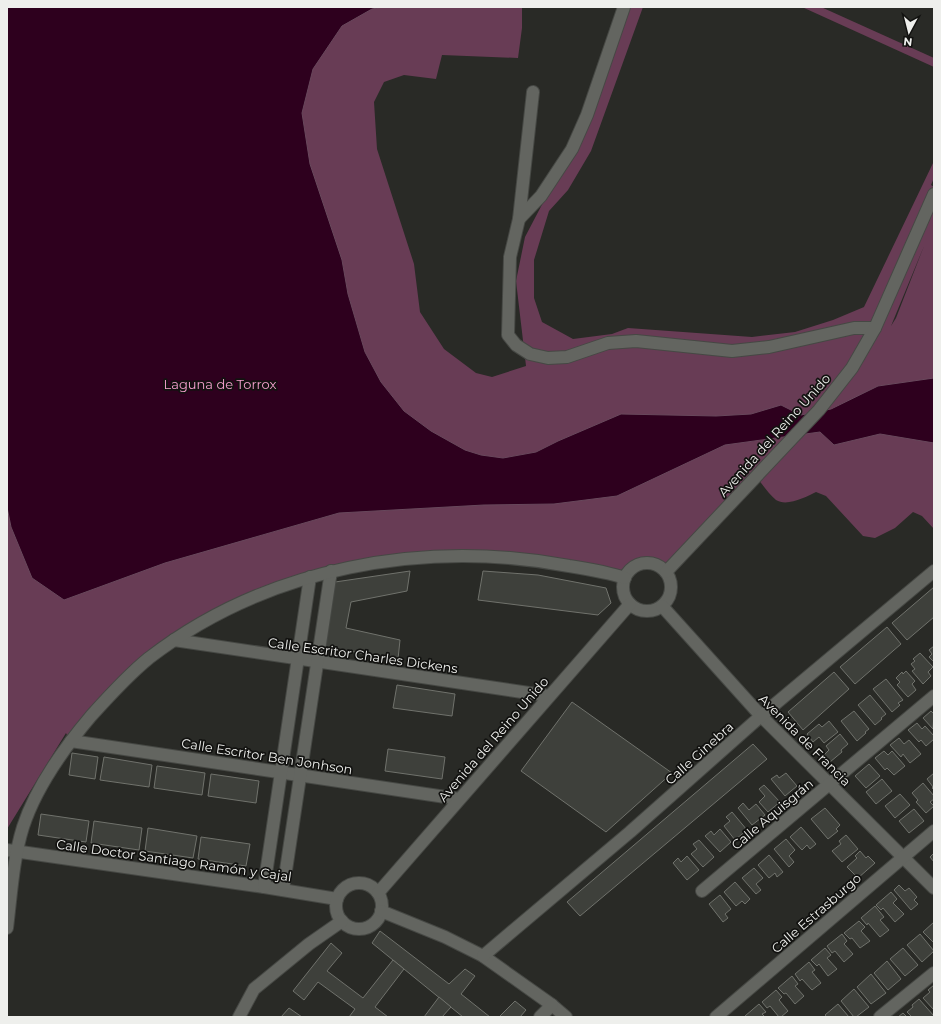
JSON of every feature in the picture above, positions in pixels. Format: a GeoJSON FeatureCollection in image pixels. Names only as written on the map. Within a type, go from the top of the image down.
{"type":"FeatureCollection","features":[{"type":"Feature","properties":{"kind":"street"},"geometry":{"type":"LineString","coordinates":[[519,218],[541,196],[572,149],[587,115],[624,7]]}},
{"type":"Feature","properties":{"kind":"street"},"geometry":{"type":"LineString","coordinates":[[533,92],[519,218],[510,257],[508,335],[516,345],[530,354],[548,358],[567,357],[608,343],[636,341],[732,351],[769,347],[854,328],[874,328]]}},
{"type":"Feature","properties":{"kind":"street","name":"Avenida del Reino Unido"},"geometry":{"type":"LineString","coordinates":[[666,572],[819,410],[852,368],[874,328],[934,194]]}},
{"type":"Feature","properties":{"kind":"street"},"geometry":{"type":"LineString","coordinates":[[7,928],[12,850],[33,804],[71,741],[112,692],[147,660],[174,640],[216,616],[265,592],[310,577],[331,571],[390,560],[487,556],[544,561],[625,578]]}},
{"type":"Feature","properties":{"kind":"street"},"geometry":{"type":"LineString","coordinates":[[652,564],[659,566],[666,572],[670,578],[671,586],[670,594],[662,606],[649,611],[635,608],[630,604],[624,592],[625,578],[630,571],[636,566],[652,564]]}},
{"type":"Feature","properties":{"kind":"street"},"geometry":{"type":"LineString","coordinates":[[283,890],[331,571]]}},
{"type":"Feature","properties":{"kind":"street","name":"Calle Ginebra"},"geometry":{"type":"LineString","coordinates":[[482,956],[630,832],[761,716],[934,571]]}},
{"type":"Feature","properties":{"kind":"street"},"geometry":{"type":"LineString","coordinates":[[264,887],[310,577]]}},
{"type":"Feature","properties":{"kind":"street","name":"Avenida del Reino Unido"},"geometry":{"type":"LineString","coordinates":[[378,893],[630,604]]}},
{"type":"Feature","properties":{"kind":"street","name":"Avenida de Francia"},"geometry":{"type":"LineString","coordinates":[[662,606],[761,716],[934,888]]}},
{"type":"Feature","properties":{"kind":"street","name":"Calle Escritor Charles Dickens"},"geometry":{"type":"LineString","coordinates":[[174,640],[549,696]]}},
{"type":"Feature","properties":{"kind":"street","name":"Calle Aquisgrán"},"geometry":{"type":"LineString","coordinates":[[702,891],[934,696]]}},
{"type":"Feature","properties":{"kind":"street","name":"Calle Escritor Ben Jonhson"},"geometry":{"type":"LineString","coordinates":[[71,741],[459,799]]}},
{"type":"Feature","properties":{"kind":"street","name":"Calle Estrasburgo"},"geometry":{"type":"LineString","coordinates":[[716,1017],[934,831]]}},
{"type":"Feature","properties":{"kind":"street","name":"Calle Doctor Santiago Ramón y Cajal"},"geometry":{"type":"LineString","coordinates":[[12,850],[337,899]]}},
{"type":"Feature","properties":{"kind":"street"},"geometry":{"type":"LineString","coordinates":[[352,884],[366,884],[373,887],[378,893],[382,904],[379,917],[374,923],[361,928],[354,928],[342,920],[337,911],[337,899],[345,888],[352,884]]}},
{"type":"Feature","properties":{"kind":"street"},"geometry":{"type":"LineString","coordinates":[[381,911],[445,937],[482,956],[552,1005],[566,1017]]}},
{"type":"Feature","properties":{"kind":"street"},"geometry":{"type":"LineString","coordinates":[[239,1017],[254,989],[309,944],[342,920]]}},
{"type":"Feature","properties":{"kind":"street"},"geometry":{"type":"LineString","coordinates":[[880,1017],[934,972]]}},
{"type":"Feature","properties":{"kind":"street"},"geometry":{"type":"LineString","coordinates":[[540,1017],[552,1005]]}},
{"type":"Feature","properties":{"kind":"green space","name":"Laguna de Torrox"},"geometry":{"type":"Polygon","coordinates":[[[7,7],[522,7],[522,28],[518,58],[442,55],[436,79],[404,75],[384,82],[374,102],[377,149],[414,264],[420,312],[444,349],[476,373],[492,377],[526,366],[516,281],[525,237],[578,136],[625,7],[643,7],[591,151],[568,190],[549,211],[534,260],[534,298],[542,322],[573,339],[612,334],[628,328],[752,337],[795,332],[833,320],[864,307],[934,161],[934,178],[931,185],[934,187],[934,529],[922,516],[913,512],[895,528],[875,538],[863,536],[826,496],[816,492],[791,502],[780,502],[773,498],[757,478],[666,571],[649,565],[633,570],[623,578],[487,557],[397,560],[265,594],[175,638],[111,694],[71,743],[66,733],[7,829],[7,7]],[[924,246],[891,326],[896,318],[924,246]]]}},
{"type":"Feature","properties":{"kind":"green space"},"geometry":{"type":"Polygon","coordinates":[[[802,7],[821,7],[934,58],[934,67],[802,7]]]}},
{"type":"Feature","properties":{"kind":"shaded area","name":"Laguna de Torrox"},"geometry":{"type":"Polygon","coordinates":[[[7,7],[383,7],[372,9],[342,26],[313,69],[302,113],[310,164],[342,260],[348,294],[365,352],[381,382],[404,411],[431,431],[465,450],[481,455],[503,458],[536,452],[621,414],[716,416],[751,414],[781,405],[801,415],[831,409],[878,386],[934,378],[934,443],[880,434],[834,445],[820,432],[725,445],[617,496],[554,504],[484,505],[339,513],[165,563],[64,600],[32,578],[11,527],[7,507],[7,7]]]}},
{"type":"Feature","properties":{"kind":"building"},"geometry":{"type":"Polygon","coordinates":[[[410,571],[407,591],[351,602],[346,628],[400,640],[398,659],[324,647],[335,582],[410,571]]]}},
{"type":"Feature","properties":{"kind":"building"},"geometry":{"type":"Polygon","coordinates":[[[483,571],[538,575],[606,588],[611,603],[598,615],[478,600],[483,571]]]}},
{"type":"Feature","properties":{"kind":"building"},"geometry":{"type":"Polygon","coordinates":[[[934,587],[934,617],[907,640],[892,623],[934,587]]]}},
{"type":"Feature","properties":{"kind":"building"},"geometry":{"type":"Polygon","coordinates":[[[887,627],[901,644],[855,684],[840,667],[887,627]]]}},
{"type":"Feature","properties":{"kind":"building"},"geometry":{"type":"Polygon","coordinates":[[[934,646],[934,662],[929,657],[932,654],[929,650],[934,646]]]}},
{"type":"Feature","properties":{"kind":"building"},"geometry":{"type":"Polygon","coordinates":[[[920,653],[933,667],[928,672],[931,676],[923,684],[912,671],[915,669],[911,664],[915,661],[913,659],[920,653]]]}},
{"type":"Feature","properties":{"kind":"building"},"geometry":{"type":"Polygon","coordinates":[[[906,671],[915,681],[912,684],[916,690],[908,697],[897,685],[900,682],[896,678],[902,672],[903,674],[906,671]]]}},
{"type":"Feature","properties":{"kind":"building"},"geometry":{"type":"Polygon","coordinates":[[[834,672],[849,689],[803,730],[788,712],[834,672]]]}},
{"type":"Feature","properties":{"kind":"building"},"geometry":{"type":"Polygon","coordinates":[[[886,679],[903,700],[898,703],[900,705],[892,712],[873,689],[886,679]]]}},
{"type":"Feature","properties":{"kind":"building"},"geometry":{"type":"Polygon","coordinates":[[[397,685],[455,694],[452,716],[393,708],[397,685]]]}},
{"type":"Feature","properties":{"kind":"building"},"geometry":{"type":"Polygon","coordinates":[[[870,695],[886,714],[875,725],[858,705],[870,695]]]}},
{"type":"Feature","properties":{"kind":"building"},"geometry":{"type":"Polygon","coordinates":[[[572,702],[672,773],[606,832],[521,771],[572,702]]]}},
{"type":"Feature","properties":{"kind":"building"},"geometry":{"type":"Polygon","coordinates":[[[854,711],[869,729],[857,741],[841,721],[854,711]]]}},
{"type":"Feature","properties":{"kind":"building"},"geometry":{"type":"Polygon","coordinates":[[[931,711],[934,714],[933,729],[923,718],[931,711]]]}},
{"type":"Feature","properties":{"kind":"building"},"geometry":{"type":"Polygon","coordinates":[[[829,721],[838,732],[824,743],[819,737],[813,742],[807,734],[819,724],[822,727],[829,721]]]}},
{"type":"Feature","properties":{"kind":"building"},"geometry":{"type":"Polygon","coordinates":[[[917,723],[922,729],[925,726],[934,736],[934,739],[926,746],[921,740],[919,742],[908,730],[917,723]]]}},
{"type":"Feature","properties":{"kind":"building"},"geometry":{"type":"Polygon","coordinates":[[[840,734],[848,744],[841,750],[842,752],[830,762],[824,755],[829,750],[826,746],[840,734]]]}},
{"type":"Feature","properties":{"kind":"building"},"geometry":{"type":"Polygon","coordinates":[[[899,738],[904,744],[909,740],[921,754],[910,763],[903,754],[901,757],[890,745],[899,738]]]}},
{"type":"Feature","properties":{"kind":"building"},"geometry":{"type":"Polygon","coordinates":[[[753,744],[767,759],[580,916],[567,902],[753,744]]]}},
{"type":"Feature","properties":{"kind":"building"},"geometry":{"type":"Polygon","coordinates":[[[388,749],[445,757],[442,779],[385,771],[388,749]]]}},
{"type":"Feature","properties":{"kind":"building"},"geometry":{"type":"Polygon","coordinates":[[[884,751],[888,755],[892,751],[905,766],[894,775],[887,768],[885,770],[875,758],[884,751]]]}},
{"type":"Feature","properties":{"kind":"building"},"geometry":{"type":"Polygon","coordinates":[[[72,753],[98,757],[95,779],[69,775],[72,753]]]}},
{"type":"Feature","properties":{"kind":"building"},"geometry":{"type":"Polygon","coordinates":[[[104,757],[152,765],[149,787],[100,780],[104,757]]]}},
{"type":"Feature","properties":{"kind":"building"},"geometry":{"type":"Polygon","coordinates":[[[869,764],[880,776],[866,788],[855,776],[869,764]]]}},
{"type":"Feature","properties":{"kind":"building"},"geometry":{"type":"Polygon","coordinates":[[[157,766],[205,773],[202,795],[154,788],[157,766]]]}},
{"type":"Feature","properties":{"kind":"building"},"geometry":{"type":"Polygon","coordinates":[[[786,773],[797,786],[785,796],[771,779],[777,775],[779,778],[786,773]]]}},
{"type":"Feature","properties":{"kind":"building"},"geometry":{"type":"Polygon","coordinates":[[[934,773],[934,790],[927,779],[934,773]]]}},
{"type":"Feature","properties":{"kind":"building"},"geometry":{"type":"Polygon","coordinates":[[[211,774],[259,781],[256,803],[208,796],[211,774]]]}},
{"type":"Feature","properties":{"kind":"building"},"geometry":{"type":"Polygon","coordinates":[[[882,779],[892,791],[876,804],[866,792],[882,779]]]}},
{"type":"Feature","properties":{"kind":"building"},"geometry":{"type":"Polygon","coordinates":[[[923,783],[934,796],[934,799],[930,802],[934,806],[926,813],[916,802],[918,800],[912,793],[923,783]]]}},
{"type":"Feature","properties":{"kind":"building"},"geometry":{"type":"Polygon","coordinates":[[[764,785],[780,802],[768,812],[759,802],[765,796],[759,789],[764,785]]]}},
{"type":"Feature","properties":{"kind":"building"},"geometry":{"type":"Polygon","coordinates":[[[900,794],[910,805],[895,818],[885,806],[900,794]]]}},
{"type":"Feature","properties":{"kind":"building"},"geometry":{"type":"Polygon","coordinates":[[[743,803],[749,810],[756,804],[765,815],[752,825],[738,808],[743,803]]]}},
{"type":"Feature","properties":{"kind":"building"},"geometry":{"type":"Polygon","coordinates":[[[825,808],[840,825],[836,829],[838,831],[828,839],[811,819],[825,808]]]}},
{"type":"Feature","properties":{"kind":"building"},"geometry":{"type":"Polygon","coordinates":[[[914,809],[924,821],[909,833],[899,821],[914,809]]]}},
{"type":"Feature","properties":{"kind":"building"},"geometry":{"type":"Polygon","coordinates":[[[732,812],[747,830],[735,840],[724,826],[730,821],[726,817],[732,812]]]}},
{"type":"Feature","properties":{"kind":"building"},"geometry":{"type":"Polygon","coordinates":[[[41,814],[89,821],[86,842],[38,835],[41,814]]]}},
{"type":"Feature","properties":{"kind":"building"},"geometry":{"type":"Polygon","coordinates":[[[94,821],[142,828],[139,850],[91,843],[94,821]]]}},
{"type":"Feature","properties":{"kind":"building"},"geometry":{"type":"Polygon","coordinates":[[[801,827],[816,844],[810,849],[807,845],[802,850],[790,837],[801,827]]]}},
{"type":"Feature","properties":{"kind":"building"},"geometry":{"type":"Polygon","coordinates":[[[148,828],[197,836],[193,858],[145,851],[148,828]]]}},
{"type":"Feature","properties":{"kind":"building"},"geometry":{"type":"Polygon","coordinates":[[[720,829],[731,842],[720,852],[705,836],[711,831],[714,835],[720,829]]]}},
{"type":"Feature","properties":{"kind":"building"},"geometry":{"type":"Polygon","coordinates":[[[846,835],[858,849],[842,862],[832,851],[841,844],[839,841],[846,835]]]}},
{"type":"Feature","properties":{"kind":"building"},"geometry":{"type":"Polygon","coordinates":[[[201,837],[250,844],[246,866],[198,859],[201,837]]]}},
{"type":"Feature","properties":{"kind":"building"},"geometry":{"type":"Polygon","coordinates":[[[786,839],[795,850],[789,856],[794,862],[789,867],[774,849],[786,839]]]}},
{"type":"Feature","properties":{"kind":"building"},"geometry":{"type":"Polygon","coordinates":[[[699,840],[714,857],[703,867],[691,854],[697,849],[693,844],[699,840]]]}},
{"type":"Feature","properties":{"kind":"building"},"geometry":{"type":"Polygon","coordinates":[[[860,851],[866,858],[868,856],[875,863],[858,878],[847,867],[857,858],[855,856],[860,851]]]}},
{"type":"Feature","properties":{"kind":"building"},"geometry":{"type":"Polygon","coordinates":[[[934,853],[934,862],[930,857],[934,853]]]}},
{"type":"Feature","properties":{"kind":"building"},"geometry":{"type":"Polygon","coordinates":[[[769,855],[783,872],[777,877],[775,873],[769,878],[758,865],[769,855]]]}},
{"type":"Feature","properties":{"kind":"building"},"geometry":{"type":"Polygon","coordinates":[[[687,856],[699,870],[687,880],[673,863],[678,858],[681,862],[687,856]]]}},
{"type":"Feature","properties":{"kind":"building"},"geometry":{"type":"Polygon","coordinates":[[[754,868],[763,878],[756,884],[761,890],[756,894],[742,878],[754,868]]]}},
{"type":"Feature","properties":{"kind":"building"},"geometry":{"type":"Polygon","coordinates":[[[735,882],[750,899],[745,904],[742,901],[736,906],[724,892],[735,882]]]}},
{"type":"Feature","properties":{"kind":"building"},"geometry":{"type":"Polygon","coordinates":[[[899,885],[905,891],[909,888],[917,897],[914,900],[918,904],[911,910],[894,890],[899,885]]]}},
{"type":"Feature","properties":{"kind":"building"},"geometry":{"type":"Polygon","coordinates":[[[891,892],[897,899],[893,903],[904,914],[895,922],[883,908],[881,910],[876,905],[891,892]]]}},
{"type":"Feature","properties":{"kind":"building"},"geometry":{"type":"Polygon","coordinates":[[[720,895],[731,909],[725,914],[728,918],[723,922],[709,904],[720,895]]]}},
{"type":"Feature","properties":{"kind":"building"},"geometry":{"type":"Polygon","coordinates":[[[875,906],[884,917],[880,920],[889,930],[880,937],[868,923],[867,925],[861,918],[875,906]]]}},
{"type":"Feature","properties":{"kind":"building"},"geometry":{"type":"Polygon","coordinates":[[[859,921],[865,927],[861,931],[870,941],[860,948],[852,938],[850,939],[844,933],[859,921]]]}},
{"type":"Feature","properties":{"kind":"building"},"geometry":{"type":"Polygon","coordinates":[[[934,922],[934,943],[923,932],[934,922]]]}},
{"type":"Feature","properties":{"kind":"building"},"geometry":{"type":"Polygon","coordinates":[[[380,931],[449,984],[465,969],[475,976],[461,994],[490,1017],[463,1017],[372,943],[380,931]]]}},
{"type":"Feature","properties":{"kind":"building"},"geometry":{"type":"Polygon","coordinates":[[[842,934],[847,941],[844,944],[853,954],[844,962],[835,951],[832,953],[827,946],[842,934]]]}},
{"type":"Feature","properties":{"kind":"building"},"geometry":{"type":"Polygon","coordinates":[[[920,934],[934,951],[922,962],[907,945],[920,934]]]}},
{"type":"Feature","properties":{"kind":"building"},"geometry":{"type":"Polygon","coordinates":[[[331,943],[342,953],[327,971],[363,998],[393,960],[404,969],[375,1007],[388,1017],[349,1017],[355,1009],[318,982],[304,1000],[293,991],[331,943]]]}},
{"type":"Feature","properties":{"kind":"building"},"geometry":{"type":"Polygon","coordinates":[[[825,948],[831,955],[827,958],[837,969],[828,976],[819,964],[817,966],[811,960],[825,948]]]}},
{"type":"Feature","properties":{"kind":"building"},"geometry":{"type":"Polygon","coordinates":[[[903,948],[918,965],[905,976],[890,959],[903,948]]]}},
{"type":"Feature","properties":{"kind":"building"},"geometry":{"type":"Polygon","coordinates":[[[887,961],[901,979],[888,990],[874,973],[887,961]]]}},
{"type":"Feature","properties":{"kind":"building"},"geometry":{"type":"Polygon","coordinates":[[[809,962],[815,970],[812,972],[821,983],[812,990],[802,979],[800,981],[795,974],[809,962]]]}},
{"type":"Feature","properties":{"kind":"building"},"geometry":{"type":"Polygon","coordinates":[[[871,974],[886,993],[871,1004],[857,987],[871,974]]]}},
{"type":"Feature","properties":{"kind":"building"},"geometry":{"type":"Polygon","coordinates":[[[792,976],[798,984],[795,986],[804,996],[795,1004],[786,993],[784,994],[778,988],[792,976]]]}},
{"type":"Feature","properties":{"kind":"building"},"geometry":{"type":"Polygon","coordinates":[[[934,985],[934,1010],[923,998],[930,992],[928,990],[934,985]]]}},
{"type":"Feature","properties":{"kind":"building"},"geometry":{"type":"Polygon","coordinates":[[[854,989],[869,1007],[856,1017],[854,1017],[841,1001],[854,989]]]}},
{"type":"Feature","properties":{"kind":"building"},"geometry":{"type":"Polygon","coordinates":[[[776,990],[782,997],[779,1000],[788,1011],[781,1017],[779,1017],[770,1006],[767,1008],[762,1002],[776,990]]]}},
{"type":"Feature","properties":{"kind":"building"},"geometry":{"type":"Polygon","coordinates":[[[439,997],[451,1007],[442,1017],[424,1017],[439,997]]]}},
{"type":"Feature","properties":{"kind":"building"},"geometry":{"type":"Polygon","coordinates":[[[919,999],[934,1017],[912,1017],[907,1012],[919,999]]]}},
{"type":"Feature","properties":{"kind":"building"},"geometry":{"type":"Polygon","coordinates":[[[515,1001],[526,1010],[520,1017],[499,1017],[515,1001]]]}},
{"type":"Feature","properties":{"kind":"building"},"geometry":{"type":"Polygon","coordinates":[[[759,1004],[766,1012],[762,1014],[765,1017],[745,1016],[759,1004]]]}},
{"type":"Feature","properties":{"kind":"building"},"geometry":{"type":"Polygon","coordinates":[[[838,1004],[849,1017],[827,1017],[825,1015],[838,1004]]]}},
{"type":"Feature","properties":{"kind":"building"},"geometry":{"type":"Polygon","coordinates":[[[289,1008],[302,1017],[281,1017],[289,1008]]]}},
{"type":"Feature","properties":{"kind":"building"},"geometry":{"type":"Polygon","coordinates":[[[903,1013],[907,1017],[898,1017],[903,1013]]]}}]}
